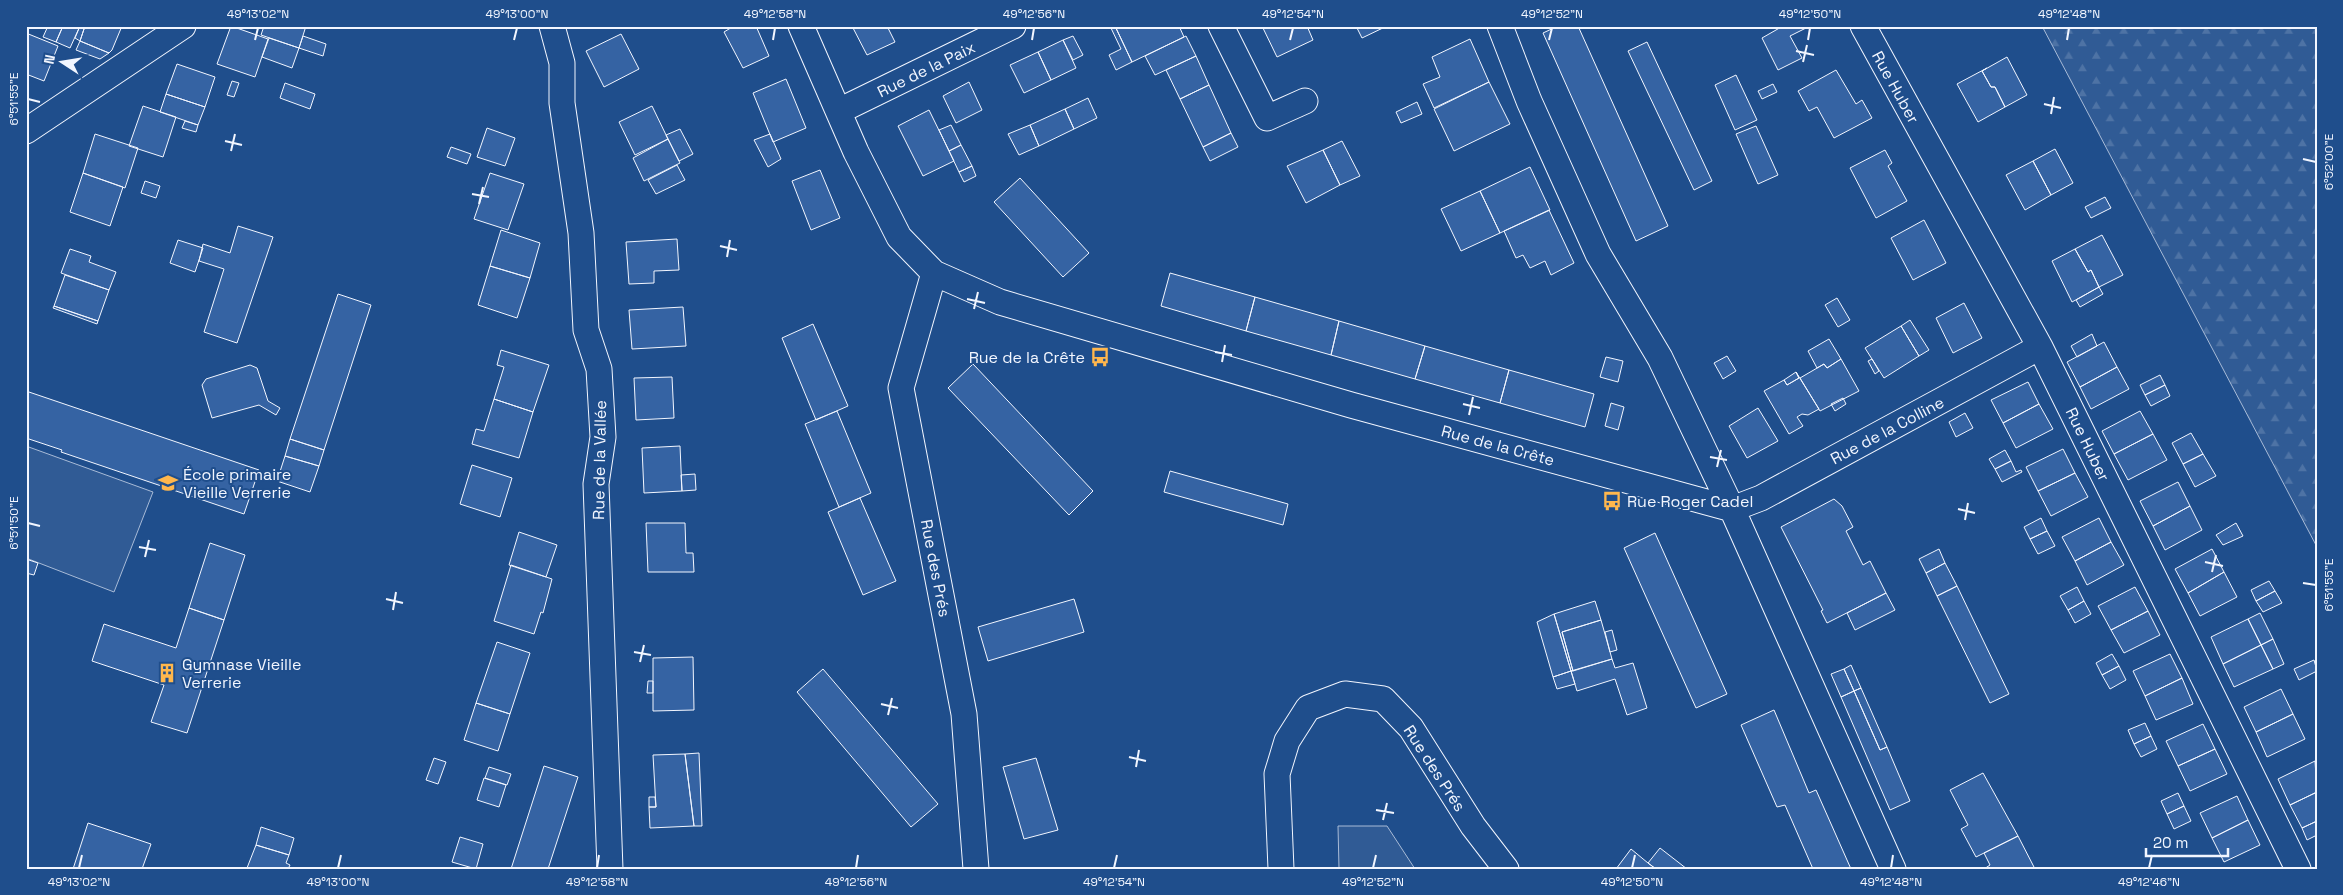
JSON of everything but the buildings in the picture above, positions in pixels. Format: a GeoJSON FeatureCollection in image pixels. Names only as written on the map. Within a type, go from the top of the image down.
{"type":"FeatureCollection","features":[{"type":"Feature","properties":{"kind":"street"},"geometry":{"type":"LineString","coordinates":[[26,131],[183,26]]}},
{"type":"Feature","properties":{"kind":"street","name":"Rue de la Vallée"},"geometry":{"type":"LineString","coordinates":[[552,26],[562,63],[562,104],[581,232],[586,330],[599,369],[603,437],[596,484],[610,869]]}},
{"type":"Feature","properties":{"kind":"street","name":"Rue de la Crête"},"geometry":{"type":"LineString","coordinates":[[801,26],[856,152],[899,237],[934,273],[1000,302],[1351,405],[1732,509]]}},
{"type":"Feature","properties":{"kind":"street","name":"Rue de la Paix"},"geometry":{"type":"LineString","coordinates":[[839,111],[1013,26]]}},
{"type":"Feature","properties":{"kind":"street"},"geometry":{"type":"LineString","coordinates":[[1221,26],[1267,118],[1305,101]]}},
{"type":"Feature","properties":{"kind":"street"},"geometry":{"type":"LineString","coordinates":[[1500,26],[1529,100],[1598,254],[1660,358],[1732,509],[1893,869]]}},
{"type":"Feature","properties":{"kind":"street","name":"Rue Huber"},"geometry":{"type":"LineString","coordinates":[[1863,26],[2040,347],[2298,869]]}},
{"type":"Feature","properties":{"kind":"street","name":"Rue des Prés"},"geometry":{"type":"LineString","coordinates":[[934,273],[901,388],[964,714],[976,869]]}},
{"type":"Feature","properties":{"kind":"street","name":"Rue de la Colline"},"geometry":{"type":"LineString","coordinates":[[1732,509],[1761,498],[2040,347]]}},
{"type":"Feature","properties":{"kind":"street","name":"Rue des Prés"},"geometry":{"type":"LineString","coordinates":[[1281,869],[1277,774],[1286,741],[1308,708],[1345,694],[1383,699],[1411,728],[1473,826],[1506,869]]}},
{"type":"Feature","properties":{"kind":"green space"},"geometry":{"type":"Polygon","coordinates":[[[2042,26],[2317,26],[2317,547],[2042,26]]]}},
{"type":"Feature","properties":{"kind":"shaded area"},"geometry":{"type":"Polygon","coordinates":[[[26,446],[153,492],[114,592],[26,558],[26,446]]]}},
{"type":"Feature","properties":{"kind":"shaded area"},"geometry":{"type":"Polygon","coordinates":[[[1338,826],[1387,826],[1415,869],[1339,869],[1338,826]]]}},
{"type":"Feature","properties":{"kind":"place","name":"Rue de la Crête"},"geometry":{"type":"Point","coordinates":[1100,357]}},
{"type":"Feature","properties":{"kind":"place","name":"École primaire Vieille Verrerie"},"geometry":{"type":"Point","coordinates":[168,483]}},
{"type":"Feature","properties":{"kind":"place","name":"Rue Roger Cadel"},"geometry":{"type":"Point","coordinates":[1612,501]}},
{"type":"Feature","properties":{"kind":"place","name":"Gymnase Vieille Verrerie"},"geometry":{"type":"Point","coordinates":[167,673]}}]}
